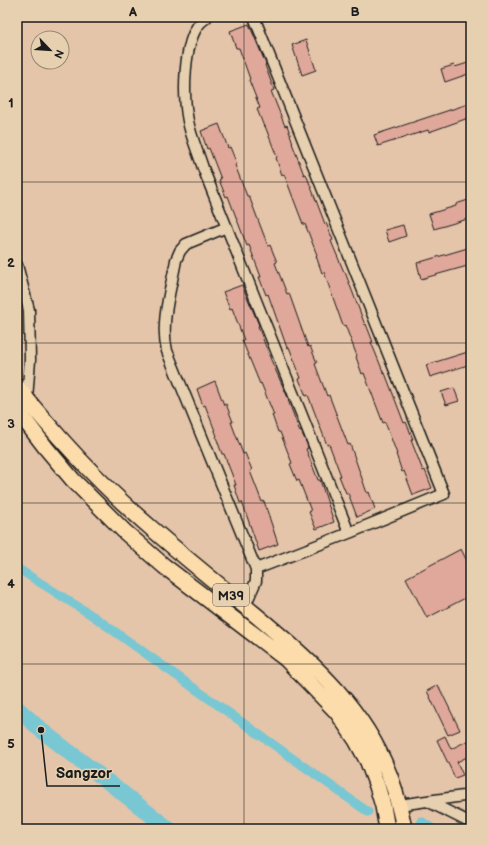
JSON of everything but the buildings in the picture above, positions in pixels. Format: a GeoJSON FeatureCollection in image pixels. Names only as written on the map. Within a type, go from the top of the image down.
{"type":"FeatureCollection","features":[{"type":"Feature","properties":{"kind":"highway","name":"M39"},"geometry":{"type":"LineString","coordinates":[[17,387],[22,404],[46,448],[73,480],[125,532],[164,566],[286,659],[337,712],[356,740],[368,762],[383,806],[387,829]]}},
{"type":"Feature","properties":{"kind":"highway","name":"M39"},"geometry":{"type":"LineString","coordinates":[[22,404],[149,527],[295,647],[325,676],[348,702],[366,728],[380,753],[399,805],[404,829]]}},
{"type":"Feature","properties":{"kind":"highway"},"geometry":{"type":"LineString","coordinates":[[164,566],[175,561],[177,556],[175,549]]}},
{"type":"Feature","properties":{"kind":"street"},"geometry":{"type":"LineString","coordinates":[[207,17],[200,22],[193,37],[187,64],[185,98],[188,123],[203,168],[350,533]]}},
{"type":"Feature","properties":{"kind":"street"},"geometry":{"type":"LineString","coordinates":[[254,17],[444,494],[350,533],[256,569]]}},
{"type":"Feature","properties":{"kind":"street"},"geometry":{"type":"LineString","coordinates":[[227,227],[186,244],[180,251],[176,260],[164,326],[164,339],[167,351],[256,569],[256,581],[245,606]]}},
{"type":"Feature","properties":{"kind":"street"},"geometry":{"type":"LineString","coordinates":[[17,265],[29,310],[30,360],[22,404]]}},
{"type":"Feature","properties":{"kind":"street"},"geometry":{"type":"LineString","coordinates":[[399,805],[471,795]]}},
{"type":"Feature","properties":{"kind":"street"},"geometry":{"type":"LineString","coordinates":[[427,801],[471,822]]}},
{"type":"Feature","properties":{"kind":"waterway"},"geometry":{"type":"LineString","coordinates":[[17,568],[93,616],[368,812]]}},
{"type":"Feature","properties":{"kind":"waterway"},"geometry":{"type":"LineString","coordinates":[[17,708],[41,730],[169,829]]}},
{"type":"Feature","properties":{"kind":"waterway"},"geometry":{"type":"LineString","coordinates":[[421,821],[433,829]]}},
{"type":"Feature","properties":{"kind":"place","name":"Sangzor"},"geometry":{"type":"Point","coordinates":[41,730]}}]}
